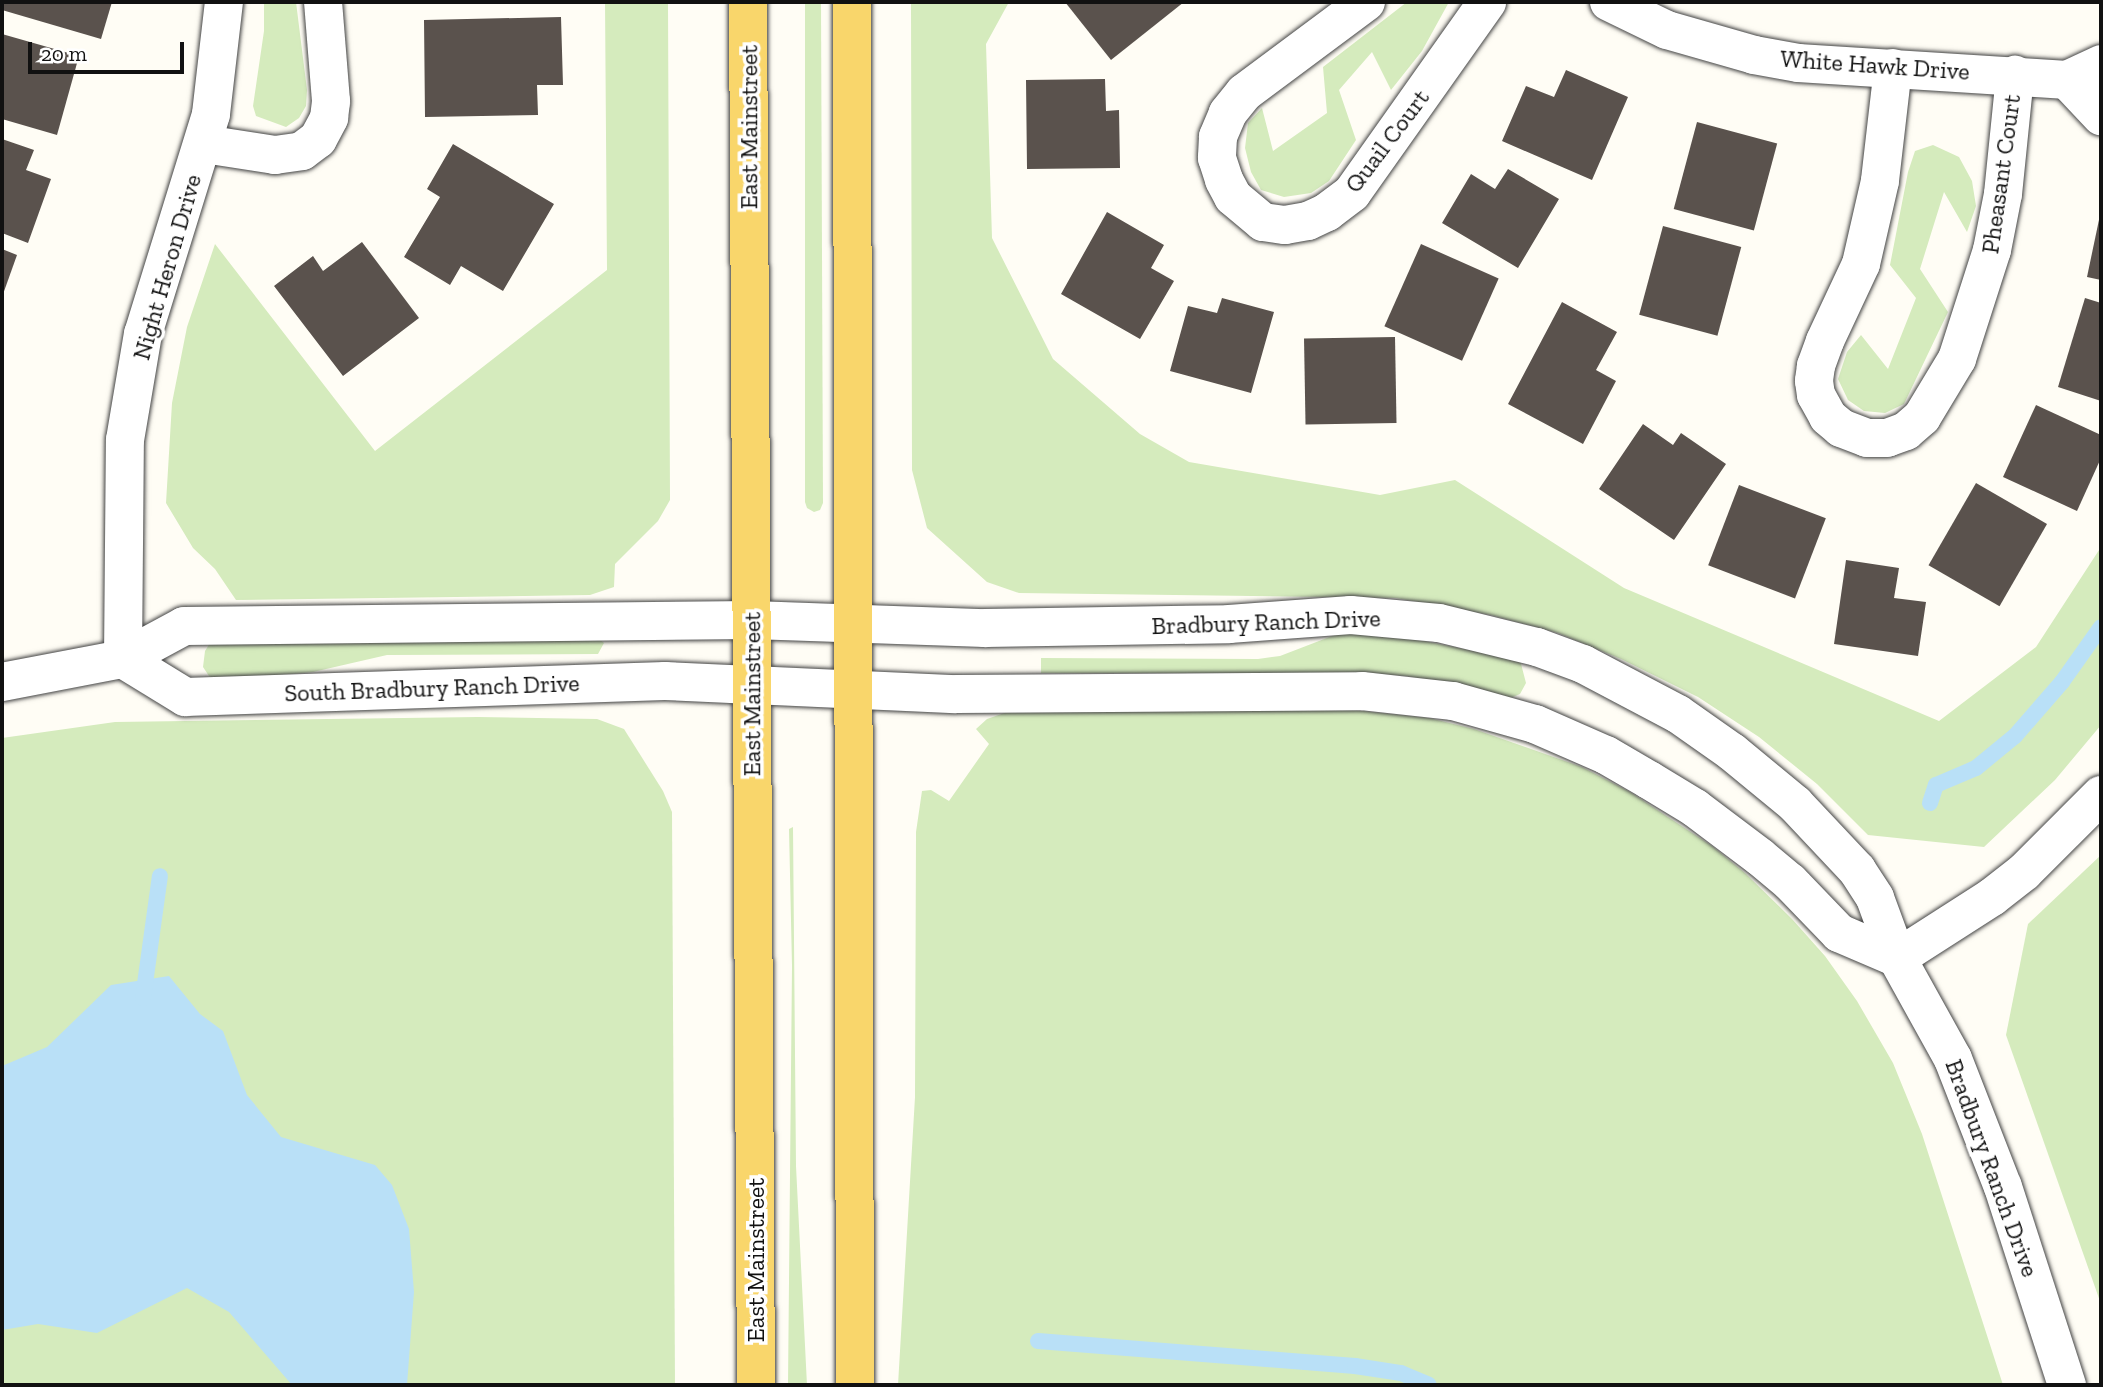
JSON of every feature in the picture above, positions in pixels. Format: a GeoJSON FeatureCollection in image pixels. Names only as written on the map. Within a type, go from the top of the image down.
{"type":"FeatureCollection","features":[{"type":"Feature","properties":{"kind":"main road","name":"East Mainstreet"},"geometry":{"type":"LineString","coordinates":[[748,2],[756,1385]]}},
{"type":"Feature","properties":{"kind":"main road"},"geometry":{"type":"LineString","coordinates":[[852,2],[855,1385]]}},
{"type":"Feature","properties":{"kind":"street","name":"Night Heron Drive"},"geometry":{"type":"LineString","coordinates":[[123,659],[125,440],[143,334],[160,273],[204,144],[217,73],[224,2]]}},
{"type":"Feature","properties":{"kind":"street"},"geometry":{"type":"LineString","coordinates":[[204,144],[275,155],[302,151],[318,139],[329,118],[331,101],[323,2]]}},
{"type":"Feature","properties":{"kind":"street","name":"Quail Court"},"geometry":{"type":"LineString","coordinates":[[1366,2],[1244,93],[1228,113],[1218,137],[1217,158],[1224,180],[1233,197],[1263,222],[1285,225],[1308,221],[1327,212],[1352,193],[1487,2]]}},
{"type":"Feature","properties":{"kind":"street","name":"White Hawk Drive"},"geometry":{"type":"LineString","coordinates":[[1609,2],[1667,30],[1754,55],[1839,67],[2067,80]]}},
{"type":"Feature","properties":{"kind":"street"},"geometry":{"type":"LineString","coordinates":[[2101,64],[2067,80],[2101,117]]}},
{"type":"Feature","properties":{"kind":"street","name":"Pheasant Court"},"geometry":{"type":"LineString","coordinates":[[1893,68],[1880,181],[1864,251],[1815,366],[1816,395],[1828,417],[1841,428],[1867,438],[1887,438],[1906,431],[1922,417],[1957,359],[1992,250],[2003,194],[2015,75]]}},
{"type":"Feature","properties":{"kind":"street","name":"Bradbury Ranch Drive"},"geometry":{"type":"LineString","coordinates":[[752,620],[1012,628],[1229,624],[1324,615],[1361,615],[1439,623],[1537,647],[1583,664],[1656,701],[1732,752],[1775,786],[1840,848],[1875,898],[1897,958],[1953,1059],[1969,1097],[2003,1187],[2067,1385]]}},
{"type":"Feature","properties":{"kind":"street"},"geometry":{"type":"LineString","coordinates":[[2,682],[123,659],[184,626],[752,620]]}},
{"type":"Feature","properties":{"kind":"street","name":"South Bradbury Ranch Drive"},"geometry":{"type":"LineString","coordinates":[[123,659],[185,697],[633,682],[750,684]]}},
{"type":"Feature","properties":{"kind":"street"},"geometry":{"type":"LineString","coordinates":[[750,684],[956,694],[1362,691],[1453,701],[1535,724],[1628,768],[1695,808],[1732,835],[1790,882],[1839,933],[1897,958],[1992,897],[2024,872],[2101,795]]}},
{"type":"Feature","properties":{"kind":"green space"},"geometry":{"type":"Polygon","coordinates":[[[264,2],[296,2],[307,90],[306,106],[299,118],[286,127],[256,116],[253,106],[264,31],[264,2]]]}},
{"type":"Feature","properties":{"kind":"green space"},"geometry":{"type":"Polygon","coordinates":[[[605,2],[668,2],[670,500],[658,521],[615,564],[614,587],[590,595],[236,600],[215,569],[193,548],[166,503],[172,403],[187,327],[215,244],[375,451],[607,270],[605,2]]]}},
{"type":"Feature","properties":{"kind":"green space"},"geometry":{"type":"Polygon","coordinates":[[[805,2],[821,2],[823,503],[820,510],[814,512],[807,508],[805,502],[805,2]]]}},
{"type":"Feature","properties":{"kind":"green space"},"geometry":{"type":"Polygon","coordinates":[[[911,2],[1009,2],[986,44],[992,238],[1053,359],[1140,434],[1189,462],[1380,495],[1455,480],[1624,588],[1939,721],[2036,647],[2101,547],[2101,725],[2055,780],[1984,847],[1868,835],[1817,784],[1759,737],[1698,697],[1621,659],[1558,633],[1491,615],[1396,598],[1019,593],[987,582],[927,528],[912,470],[911,2]]]}},
{"type":"Feature","properties":{"kind":"green space"},"geometry":{"type":"Polygon","coordinates":[[[1407,2],[1449,2],[1422,51],[1391,90],[1372,52],[1339,90],[1356,140],[1329,181],[1311,193],[1284,197],[1261,190],[1251,172],[1245,148],[1248,123],[1262,108],[1273,151],[1327,113],[1323,67],[1407,2]]]}},
{"type":"Feature","properties":{"kind":"green space"},"geometry":{"type":"Polygon","coordinates":[[[1933,145],[1959,157],[1972,181],[1976,206],[1967,232],[1944,192],[1920,269],[1948,312],[1904,404],[1885,413],[1864,411],[1848,400],[1838,379],[1847,352],[1861,335],[1888,369],[1916,298],[1890,265],[1908,172],[1915,151],[1933,145]]]}},
{"type":"Feature","properties":{"kind":"green space"},"geometry":{"type":"Polygon","coordinates":[[[1368,630],[1520,660],[1526,683],[1520,694],[1508,699],[1407,676],[1355,673],[1041,673],[1041,658],[1258,659],[1280,656],[1345,631],[1368,630]]]}},
{"type":"Feature","properties":{"kind":"green space"},"geometry":{"type":"Polygon","coordinates":[[[598,638],[604,643],[598,654],[387,655],[313,672],[220,681],[209,676],[203,667],[205,651],[210,643],[598,638]]]}},
{"type":"Feature","properties":{"kind":"green space"},"geometry":{"type":"Polygon","coordinates":[[[1334,708],[1429,718],[1474,729],[1582,767],[1630,792],[1712,846],[1745,873],[1792,919],[1825,956],[1857,1001],[1893,1063],[1922,1134],[2003,1385],[898,1385],[915,1097],[916,832],[922,791],[931,790],[949,801],[989,744],[976,729],[987,719],[1010,711],[1334,708]]]}},
{"type":"Feature","properties":{"kind":"green space"},"geometry":{"type":"Polygon","coordinates":[[[478,717],[597,719],[624,729],[663,791],[672,812],[675,1385],[2,1385],[2,738],[115,722],[478,717]]]}},
{"type":"Feature","properties":{"kind":"green space"},"geometry":{"type":"Polygon","coordinates":[[[793,827],[796,1166],[807,1385],[788,1385],[792,966],[789,829],[793,827]]]}},
{"type":"Feature","properties":{"kind":"green space"},"geometry":{"type":"Polygon","coordinates":[[[2101,855],[2101,1304],[2006,1035],[2028,924],[2101,855]]]}},
{"type":"Feature","properties":{"kind":"water"},"geometry":{"type":"Polygon","coordinates":[[[169,976],[200,1014],[223,1031],[247,1095],[281,1137],[375,1165],[392,1185],[409,1229],[414,1292],[407,1385],[292,1385],[229,1312],[187,1288],[97,1333],[38,1324],[2,1330],[2,1066],[47,1047],[111,985],[169,976]]]}},
{"type":"Feature","properties":{"kind":"building"},"geometry":{"type":"Polygon","coordinates":[[[2,2],[112,2],[101,39],[2,10],[2,2]]]}},
{"type":"Feature","properties":{"kind":"building"},"geometry":{"type":"Polygon","coordinates":[[[1065,2],[1184,2],[1111,60],[1065,2]]]}},
{"type":"Feature","properties":{"kind":"building"},"geometry":{"type":"Polygon","coordinates":[[[561,17],[563,85],[537,85],[538,115],[425,117],[424,20],[561,17]]]}},
{"type":"Feature","properties":{"kind":"building"},"geometry":{"type":"Polygon","coordinates":[[[2,34],[79,56],[57,135],[2,119],[2,34]]]}},
{"type":"Feature","properties":{"kind":"building"},"geometry":{"type":"Polygon","coordinates":[[[1566,70],[1628,97],[1592,180],[1502,141],[1526,86],[1554,97],[1566,70]]]}},
{"type":"Feature","properties":{"kind":"building"},"geometry":{"type":"Polygon","coordinates":[[[1105,79],[1106,111],[1119,110],[1120,168],[1027,169],[1026,80],[1105,79]]]}},
{"type":"Feature","properties":{"kind":"building"},"geometry":{"type":"Polygon","coordinates":[[[1697,122],[1777,143],[1754,230],[1674,209],[1697,122]]]}},
{"type":"Feature","properties":{"kind":"building"},"geometry":{"type":"Polygon","coordinates":[[[2,139],[34,150],[26,170],[51,179],[28,243],[2,233],[2,139]]]}},
{"type":"Feature","properties":{"kind":"building"},"geometry":{"type":"Polygon","coordinates":[[[453,144],[554,204],[503,291],[461,266],[450,285],[404,257],[440,197],[427,189],[453,144]]]}},
{"type":"Feature","properties":{"kind":"building"},"geometry":{"type":"Polygon","coordinates":[[[1508,169],[1559,199],[1518,268],[1442,223],[1471,174],[1495,189],[1508,169]]]}},
{"type":"Feature","properties":{"kind":"building"},"geometry":{"type":"Polygon","coordinates":[[[1107,212],[1164,245],[1151,268],[1174,281],[1140,339],[1061,294],[1107,212]]]}},
{"type":"Feature","properties":{"kind":"building"},"geometry":{"type":"Polygon","coordinates":[[[2101,215],[2101,280],[2087,277],[2101,215]]]}},
{"type":"Feature","properties":{"kind":"building"},"geometry":{"type":"Polygon","coordinates":[[[1663,226],[1741,247],[1717,336],[1639,315],[1663,226]]]}},
{"type":"Feature","properties":{"kind":"building"},"geometry":{"type":"Polygon","coordinates":[[[362,242],[419,318],[343,376],[274,286],[313,256],[323,271],[362,242]]]}},
{"type":"Feature","properties":{"kind":"building"},"geometry":{"type":"Polygon","coordinates":[[[1421,244],[1499,279],[1462,361],[1384,326],[1421,244]]]}},
{"type":"Feature","properties":{"kind":"building"},"geometry":{"type":"Polygon","coordinates":[[[2,249],[17,255],[2,297],[2,249]]]}},
{"type":"Feature","properties":{"kind":"building"},"geometry":{"type":"Polygon","coordinates":[[[1222,298],[1274,312],[1251,393],[1170,371],[1188,306],[1217,313],[1222,298]]]}},
{"type":"Feature","properties":{"kind":"building"},"geometry":{"type":"Polygon","coordinates":[[[2085,298],[2101,303],[2101,401],[2058,387],[2085,298]]]}},
{"type":"Feature","properties":{"kind":"building"},"geometry":{"type":"Polygon","coordinates":[[[1562,302],[1617,332],[1596,370],[1616,381],[1583,444],[1508,404],[1562,302]]]}},
{"type":"Feature","properties":{"kind":"building"},"geometry":{"type":"Polygon","coordinates":[[[1395,337],[1397,423],[1306,425],[1304,339],[1395,337]]]}},
{"type":"Feature","properties":{"kind":"building"},"geometry":{"type":"Polygon","coordinates":[[[2036,405],[2101,435],[2101,458],[2077,511],[2003,477],[2036,405]]]}},
{"type":"Feature","properties":{"kind":"building"},"geometry":{"type":"Polygon","coordinates":[[[1643,424],[1673,445],[1681,433],[1726,464],[1674,540],[1599,489],[1643,424]]]}},
{"type":"Feature","properties":{"kind":"building"},"geometry":{"type":"Polygon","coordinates":[[[1976,483],[2047,524],[2000,606],[1928,565],[1976,483]]]}},
{"type":"Feature","properties":{"kind":"building"},"geometry":{"type":"Polygon","coordinates":[[[1739,485],[1826,518],[1795,599],[1708,565],[1739,485]]]}},
{"type":"Feature","properties":{"kind":"building"},"geometry":{"type":"Polygon","coordinates":[[[1846,560],[1899,568],[1894,598],[1926,602],[1918,656],[1834,644],[1846,560]]]}},
{"type":"Feature","properties":{"kind":"waterway"},"geometry":{"type":"LineString","coordinates":[[1930,803],[1936,785],[1976,768],[2015,736],[2062,682],[2101,627]]}},
{"type":"Feature","properties":{"kind":"waterway"},"geometry":{"type":"LineString","coordinates":[[143,998],[160,876]]}},
{"type":"Feature","properties":{"kind":"waterway"},"geometry":{"type":"LineString","coordinates":[[1038,1341],[1355,1366],[1401,1373],[1429,1385]]}}]}
